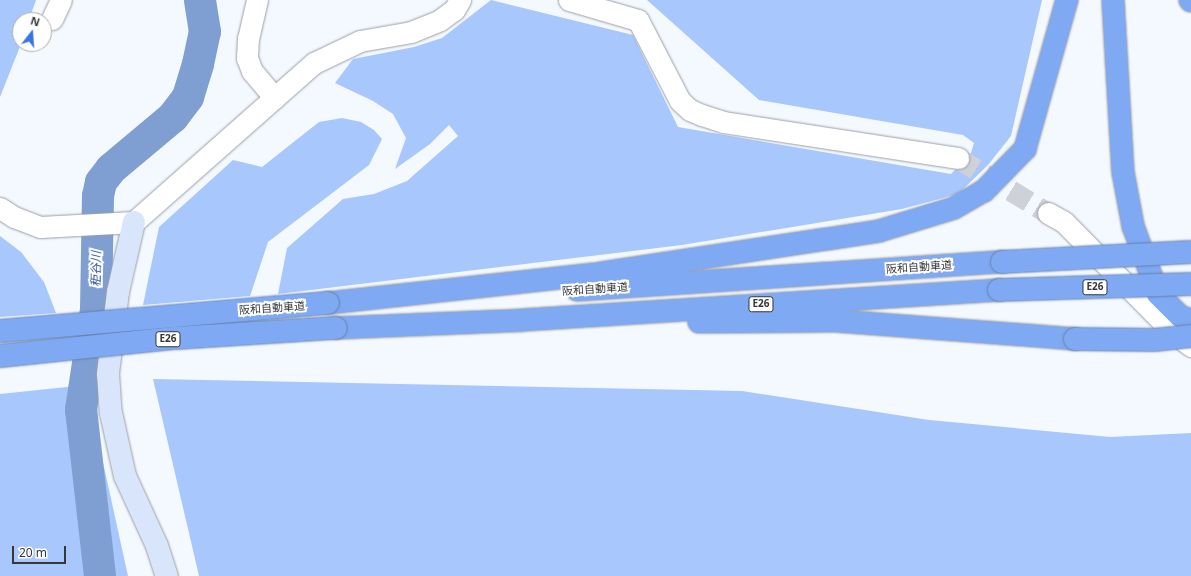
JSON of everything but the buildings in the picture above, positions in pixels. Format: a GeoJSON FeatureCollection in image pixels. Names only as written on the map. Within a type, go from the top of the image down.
{"type":"FeatureCollection","features":[{"type":"Feature","properties":{"kind":"highway"},"geometry":{"type":"LineString","coordinates":[[328,303],[602,273],[879,232],[954,208],[984,191],[1025,148],[1067,0]]}},
{"type":"Feature","properties":{"kind":"highway"},"geometry":{"type":"LineString","coordinates":[[1113,0],[1123,172],[1132,226],[1158,294],[1180,316],[1191,320]]}},
{"type":"Feature","properties":{"kind":"highway","name":"阪和自動車道"},"geometry":{"type":"LineString","coordinates":[[0,330],[328,303],[537,292],[1002,262],[1191,252]]}},
{"type":"Feature","properties":{"kind":"highway","name":"E26"},"geometry":{"type":"LineString","coordinates":[[0,356],[175,338],[336,328],[523,320],[999,290],[1191,284]]}},
{"type":"Feature","properties":{"kind":"highway"},"geometry":{"type":"LineString","coordinates":[[523,320],[837,321],[1075,339],[1154,340],[1191,336]]}},
{"type":"Feature","properties":{"kind":"street"},"geometry":{"type":"LineString","coordinates":[[52,19],[61,0]]}},
{"type":"Feature","properties":{"kind":"street"},"geometry":{"type":"LineString","coordinates":[[257,0],[248,38],[247,58],[252,71],[276,98]]}},
{"type":"Feature","properties":{"kind":"street"},"geometry":{"type":"LineString","coordinates":[[167,576],[157,546],[125,476],[111,413],[108,374],[118,292],[134,222],[276,98],[314,62],[360,41],[411,32],[440,20],[454,10],[460,0]]}},
{"type":"Feature","properties":{"kind":"street"},"geometry":{"type":"LineString","coordinates":[[569,0],[638,20],[680,101],[690,110],[702,116],[723,122],[958,158]]}},
{"type":"Feature","properties":{"kind":"street"},"geometry":{"type":"LineString","coordinates":[[0,208],[14,217],[40,227],[134,222]]}},
{"type":"Feature","properties":{"kind":"street"},"geometry":{"type":"LineString","coordinates":[[1048,214],[1064,222],[1176,335],[1191,346]]}},
{"type":"Feature","properties":{"kind":"shaded area"},"geometry":{"type":"Polygon","coordinates":[[[0,0],[36,0],[32,12],[12,12],[12,52],[18,52],[0,97],[0,0]]]}},
{"type":"Feature","properties":{"kind":"shaded area"},"geometry":{"type":"Polygon","coordinates":[[[491,0],[633,35],[678,127],[951,174],[971,153],[974,143],[963,135],[759,100],[647,0],[1042,0],[1011,136],[988,165],[958,194],[902,209],[682,245],[278,294],[287,248],[343,199],[374,194],[407,181],[458,136],[449,125],[430,144],[395,169],[406,138],[393,114],[373,101],[335,83],[353,59],[414,47],[442,38],[491,0]]]}},
{"type":"Feature","properties":{"kind":"shaded area"},"geometry":{"type":"Polygon","coordinates":[[[342,118],[361,122],[374,130],[382,139],[369,165],[268,242],[250,296],[143,305],[159,227],[233,160],[262,167],[319,122],[342,118]]]}},
{"type":"Feature","properties":{"kind":"shaded area"},"geometry":{"type":"Polygon","coordinates":[[[0,236],[21,252],[44,282],[56,313],[0,317],[0,236]]]}},
{"type":"Feature","properties":{"kind":"shaded area"},"geometry":{"type":"Polygon","coordinates":[[[153,379],[742,391],[929,420],[1110,437],[1191,433],[1191,576],[199,576],[153,379]]]}},
{"type":"Feature","properties":{"kind":"shaded area"},"geometry":{"type":"Polygon","coordinates":[[[86,385],[128,576],[0,576],[0,394],[86,385]]]}},
{"type":"Feature","properties":{"kind":"waterway","name":"秬谷川"},"geometry":{"type":"LineString","coordinates":[[100,576],[81,410],[96,310],[98,196],[101,182],[111,169],[173,117],[188,97],[198,64],[205,32],[200,0]]}},
{"type":"Feature","properties":{"kind":"tunnel"},"geometry":{"type":"LineString","coordinates":[[958,158],[1048,213]]}}]}
